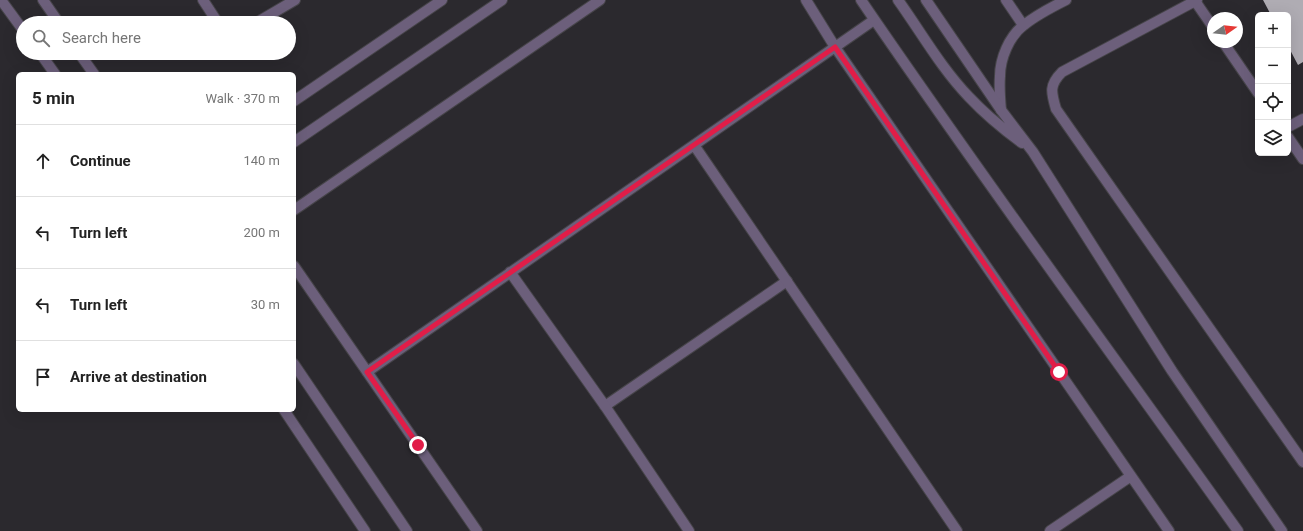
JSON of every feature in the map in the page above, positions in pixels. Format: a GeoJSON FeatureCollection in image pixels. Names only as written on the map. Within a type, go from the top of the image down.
{"type":"FeatureCollection","features":[{"type":"Feature","properties":{"kind":"street"},"geometry":{"type":"LineString","coordinates":[[1,0],[16,20]]}},
{"type":"Feature","properties":{"kind":"street"},"geometry":{"type":"LineString","coordinates":[[43,0],[54,16]]}},
{"type":"Feature","properties":{"kind":"street"},"geometry":{"type":"LineString","coordinates":[[203,0],[213,16]]}},
{"type":"Feature","properties":{"kind":"street"},"geometry":{"type":"LineString","coordinates":[[268,16],[295,0]]}},
{"type":"Feature","properties":{"kind":"street"},"geometry":{"type":"LineString","coordinates":[[296,100],[442,0]]}},
{"type":"Feature","properties":{"kind":"street"},"geometry":{"type":"LineString","coordinates":[[296,141],[502,0]]}},
{"type":"Feature","properties":{"kind":"street"},"geometry":{"type":"LineString","coordinates":[[296,209],[600,0]]}},
{"type":"Feature","properties":{"kind":"street"},"geometry":{"type":"LineString","coordinates":[[806,0],[835,47],[1169,531]]}},
{"type":"Feature","properties":{"kind":"street"},"geometry":{"type":"LineString","coordinates":[[861,0],[1025,235],[1238,531]]}},
{"type":"Feature","properties":{"kind":"street"},"geometry":{"type":"LineString","coordinates":[[898,0],[948,72],[968,96],[992,121],[1033,152]]}},
{"type":"Feature","properties":{"kind":"street"},"geometry":{"type":"LineString","coordinates":[[926,0],[1000,110],[1033,152],[1172,371],[1282,531]]}},
{"type":"Feature","properties":{"kind":"street"},"geometry":{"type":"LineString","coordinates":[[1006,0],[1023,25]]}},
{"type":"Feature","properties":{"kind":"street"},"geometry":{"type":"LineString","coordinates":[[1207,17],[1196,0],[1062,72],[1056,78],[1052,86],[1052,94],[1056,109],[1303,462]]}},
{"type":"Feature","properties":{"kind":"street"},"geometry":{"type":"LineString","coordinates":[[1000,110],[1000,75],[1002,61],[1010,42],[1023,25],[1064,1]]}},
{"type":"Feature","properties":{"kind":"street"},"geometry":{"type":"LineString","coordinates":[[367,372],[874,20]]}},
{"type":"Feature","properties":{"kind":"street"},"geometry":{"type":"LineString","coordinates":[[1227,48],[1255,89]]}},
{"type":"Feature","properties":{"kind":"street"},"geometry":{"type":"LineString","coordinates":[[45,60],[54,72]]}},
{"type":"Feature","properties":{"kind":"street"},"geometry":{"type":"LineString","coordinates":[[85,60],[93,72]]}},
{"type":"Feature","properties":{"kind":"street"},"geometry":{"type":"LineString","coordinates":[[1291,125],[1303,119]]}},
{"type":"Feature","properties":{"kind":"street"},"geometry":{"type":"LineString","coordinates":[[1291,141],[1303,159]]}},
{"type":"Feature","properties":{"kind":"street"},"geometry":{"type":"LineString","coordinates":[[694,145],[957,531]]}},
{"type":"Feature","properties":{"kind":"street"},"geometry":{"type":"LineString","coordinates":[[296,269],[477,531]]}},
{"type":"Feature","properties":{"kind":"street"},"geometry":{"type":"LineString","coordinates":[[510,272],[605,406],[689,531]]}},
{"type":"Feature","properties":{"kind":"street"},"geometry":{"type":"LineString","coordinates":[[605,406],[787,281]]}},
{"type":"Feature","properties":{"kind":"street"},"geometry":{"type":"LineString","coordinates":[[296,367],[407,531]]}},
{"type":"Feature","properties":{"kind":"street"},"geometry":{"type":"LineString","coordinates":[[285,412],[365,531]]}},
{"type":"Feature","properties":{"kind":"street"},"geometry":{"type":"LineString","coordinates":[[1050,531],[1131,476]]}},
{"type":"Feature","properties":{"kind":"building"},"geometry":{"type":"Polygon","coordinates":[[[1263,0],[1303,0],[1303,62],[1298,65],[1291,52],[1291,12],[1269,12],[1263,0]]]}},
{"type":"Feature","properties":{"kind":"route"},"geometry":{"type":"LineString","coordinates":[[418,445],[367,372],[835,47],[1059,372]]}}]}
